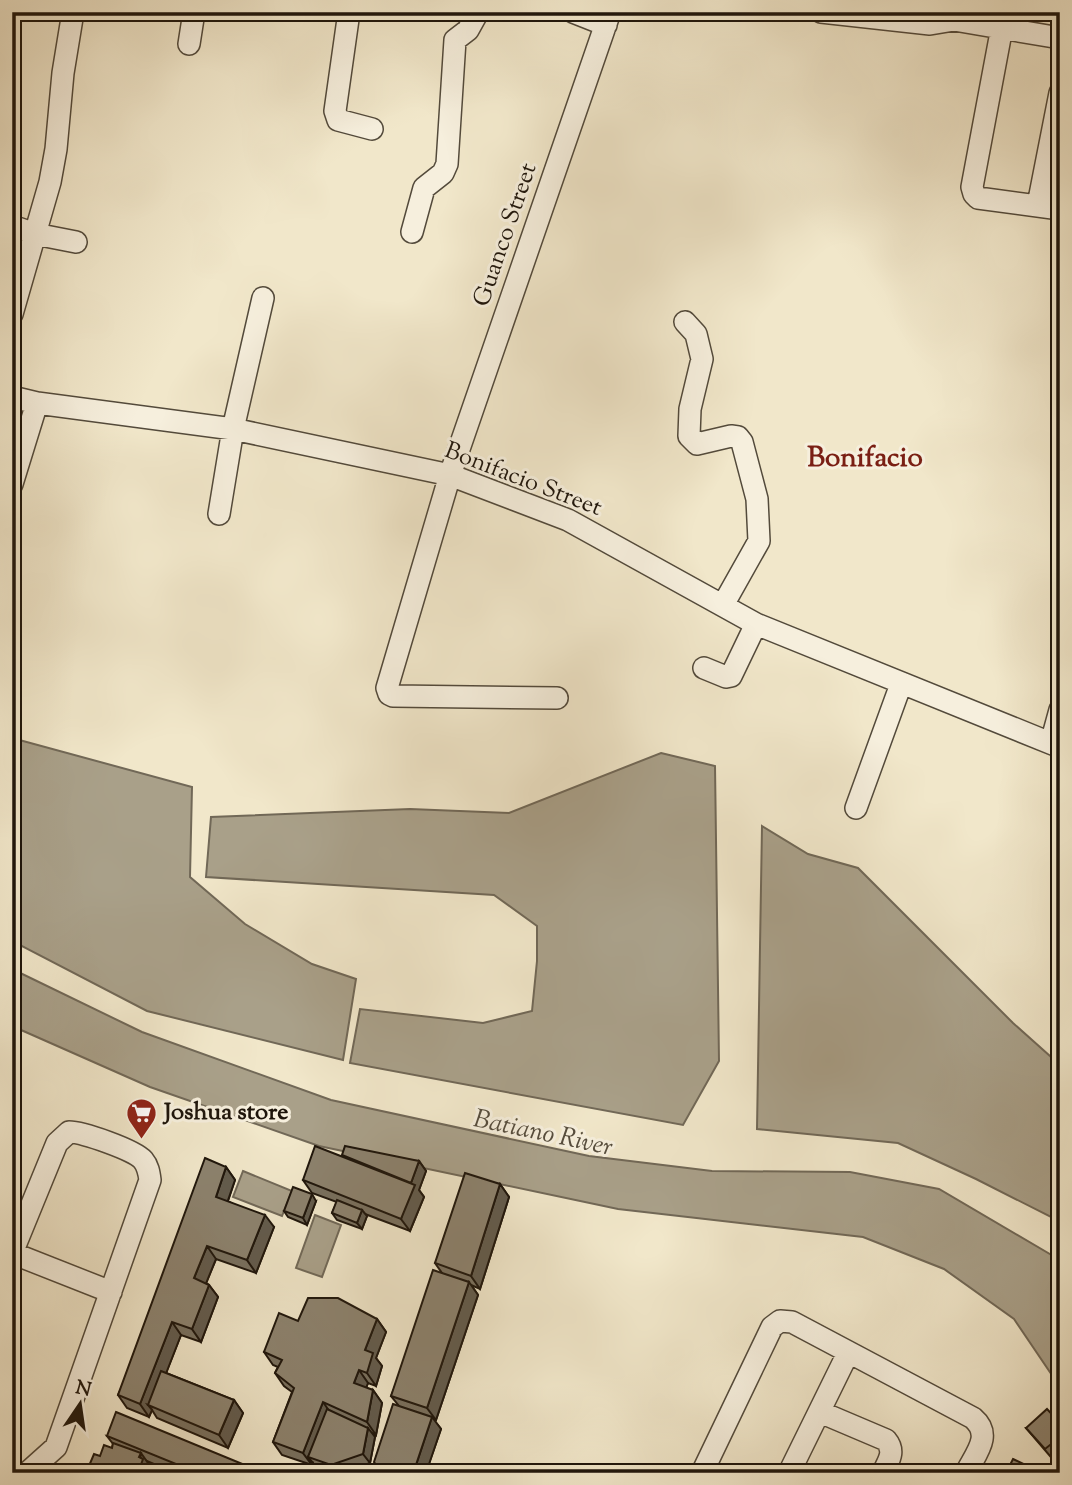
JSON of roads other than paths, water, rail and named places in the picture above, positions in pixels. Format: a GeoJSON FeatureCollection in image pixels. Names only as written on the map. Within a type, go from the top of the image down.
{"type":"FeatureCollection","features":[{"type":"Feature","properties":{"kind":"street"},"geometry":{"type":"LineString","coordinates":[[12,314],[56,149],[63,73],[73,12]]}},
{"type":"Feature","properties":{"kind":"street"},"geometry":{"type":"LineString","coordinates":[[189,44],[194,12]]}},
{"type":"Feature","properties":{"kind":"street"},"geometry":{"type":"LineString","coordinates":[[349,12],[335,111],[338,120],[372,129]]}},
{"type":"Feature","properties":{"kind":"street"},"geometry":{"type":"LineString","coordinates":[[412,232],[424,188],[443,173],[447,164],[454,40],[468,30],[478,12]]}},
{"type":"Feature","properties":{"kind":"street"},"geometry":{"type":"LineString","coordinates":[[573,12],[608,18]]}},
{"type":"Feature","properties":{"kind":"street"},"geometry":{"type":"LineString","coordinates":[[821,12],[930,24],[954,16],[1060,38]]}},
{"type":"Feature","properties":{"kind":"street","name":"Guanco Street"},"geometry":{"type":"LineString","coordinates":[[557,698],[393,696],[387,691],[450,475],[608,18]]}},
{"type":"Feature","properties":{"kind":"street"},"geometry":{"type":"LineString","coordinates":[[1002,27],[972,187],[974,194],[978,198],[1060,209]]}},
{"type":"Feature","properties":{"kind":"street"},"geometry":{"type":"LineString","coordinates":[[1038,205],[1060,93]]}},
{"type":"Feature","properties":{"kind":"street"},"geometry":{"type":"LineString","coordinates":[[12,226],[35,234],[76,242]]}},
{"type":"Feature","properties":{"kind":"street"},"geometry":{"type":"LineString","coordinates":[[219,514],[233,429],[263,298]]}},
{"type":"Feature","properties":{"kind":"street"},"geometry":{"type":"LineString","coordinates":[[685,322],[696,334],[702,359],[690,409],[690,436],[697,444],[731,436],[738,437],[742,442],[757,499],[759,541],[723,605]]}},
{"type":"Feature","properties":{"kind":"street","name":"Bonifacio Street"},"geometry":{"type":"LineString","coordinates":[[12,397],[233,429],[450,475],[569,520],[756,624],[1055,745]]}},
{"type":"Feature","properties":{"kind":"street"},"geometry":{"type":"LineString","coordinates":[[12,484],[37,402]]}},
{"type":"Feature","properties":{"kind":"street"},"geometry":{"type":"LineString","coordinates":[[704,668],[726,677],[731,676],[756,624]]}},
{"type":"Feature","properties":{"kind":"street"},"geometry":{"type":"LineString","coordinates":[[856,808],[901,684]]}},
{"type":"Feature","properties":{"kind":"street"},"geometry":{"type":"LineString","coordinates":[[1055,745],[1060,710]]}},
{"type":"Feature","properties":{"kind":"street"},"geometry":{"type":"LineString","coordinates":[[27,1473],[56,1447],[111,1292],[150,1180],[148,1166],[140,1156],[81,1132],[69,1132],[57,1143],[12,1253],[111,1292]]}},
{"type":"Feature","properties":{"kind":"street"},"geometry":{"type":"LineString","coordinates":[[702,1473],[772,1327],[780,1321],[793,1322],[973,1418],[982,1426],[984,1436],[966,1473]]}},
{"type":"Feature","properties":{"kind":"street"},"geometry":{"type":"LineString","coordinates":[[789,1473],[848,1353]]}},
{"type":"Feature","properties":{"kind":"street"},"geometry":{"type":"LineString","coordinates":[[820,1412],[886,1440],[890,1444],[891,1454],[883,1473]]}},
{"type":"Feature","properties":{"kind":"place","name":"Joshua store"},"geometry":{"type":"Point","coordinates":[141,1140]}},
{"type":"Feature","properties":{"kind":"district","name":"Bonifacio"},"geometry":{"type":"Point","coordinates":[865,459]}},
{"type":"Feature","properties":{"kind":"water label","name":"Batiano River"},"geometry":{"type":"Point","coordinates":[543,1134]}}]}
